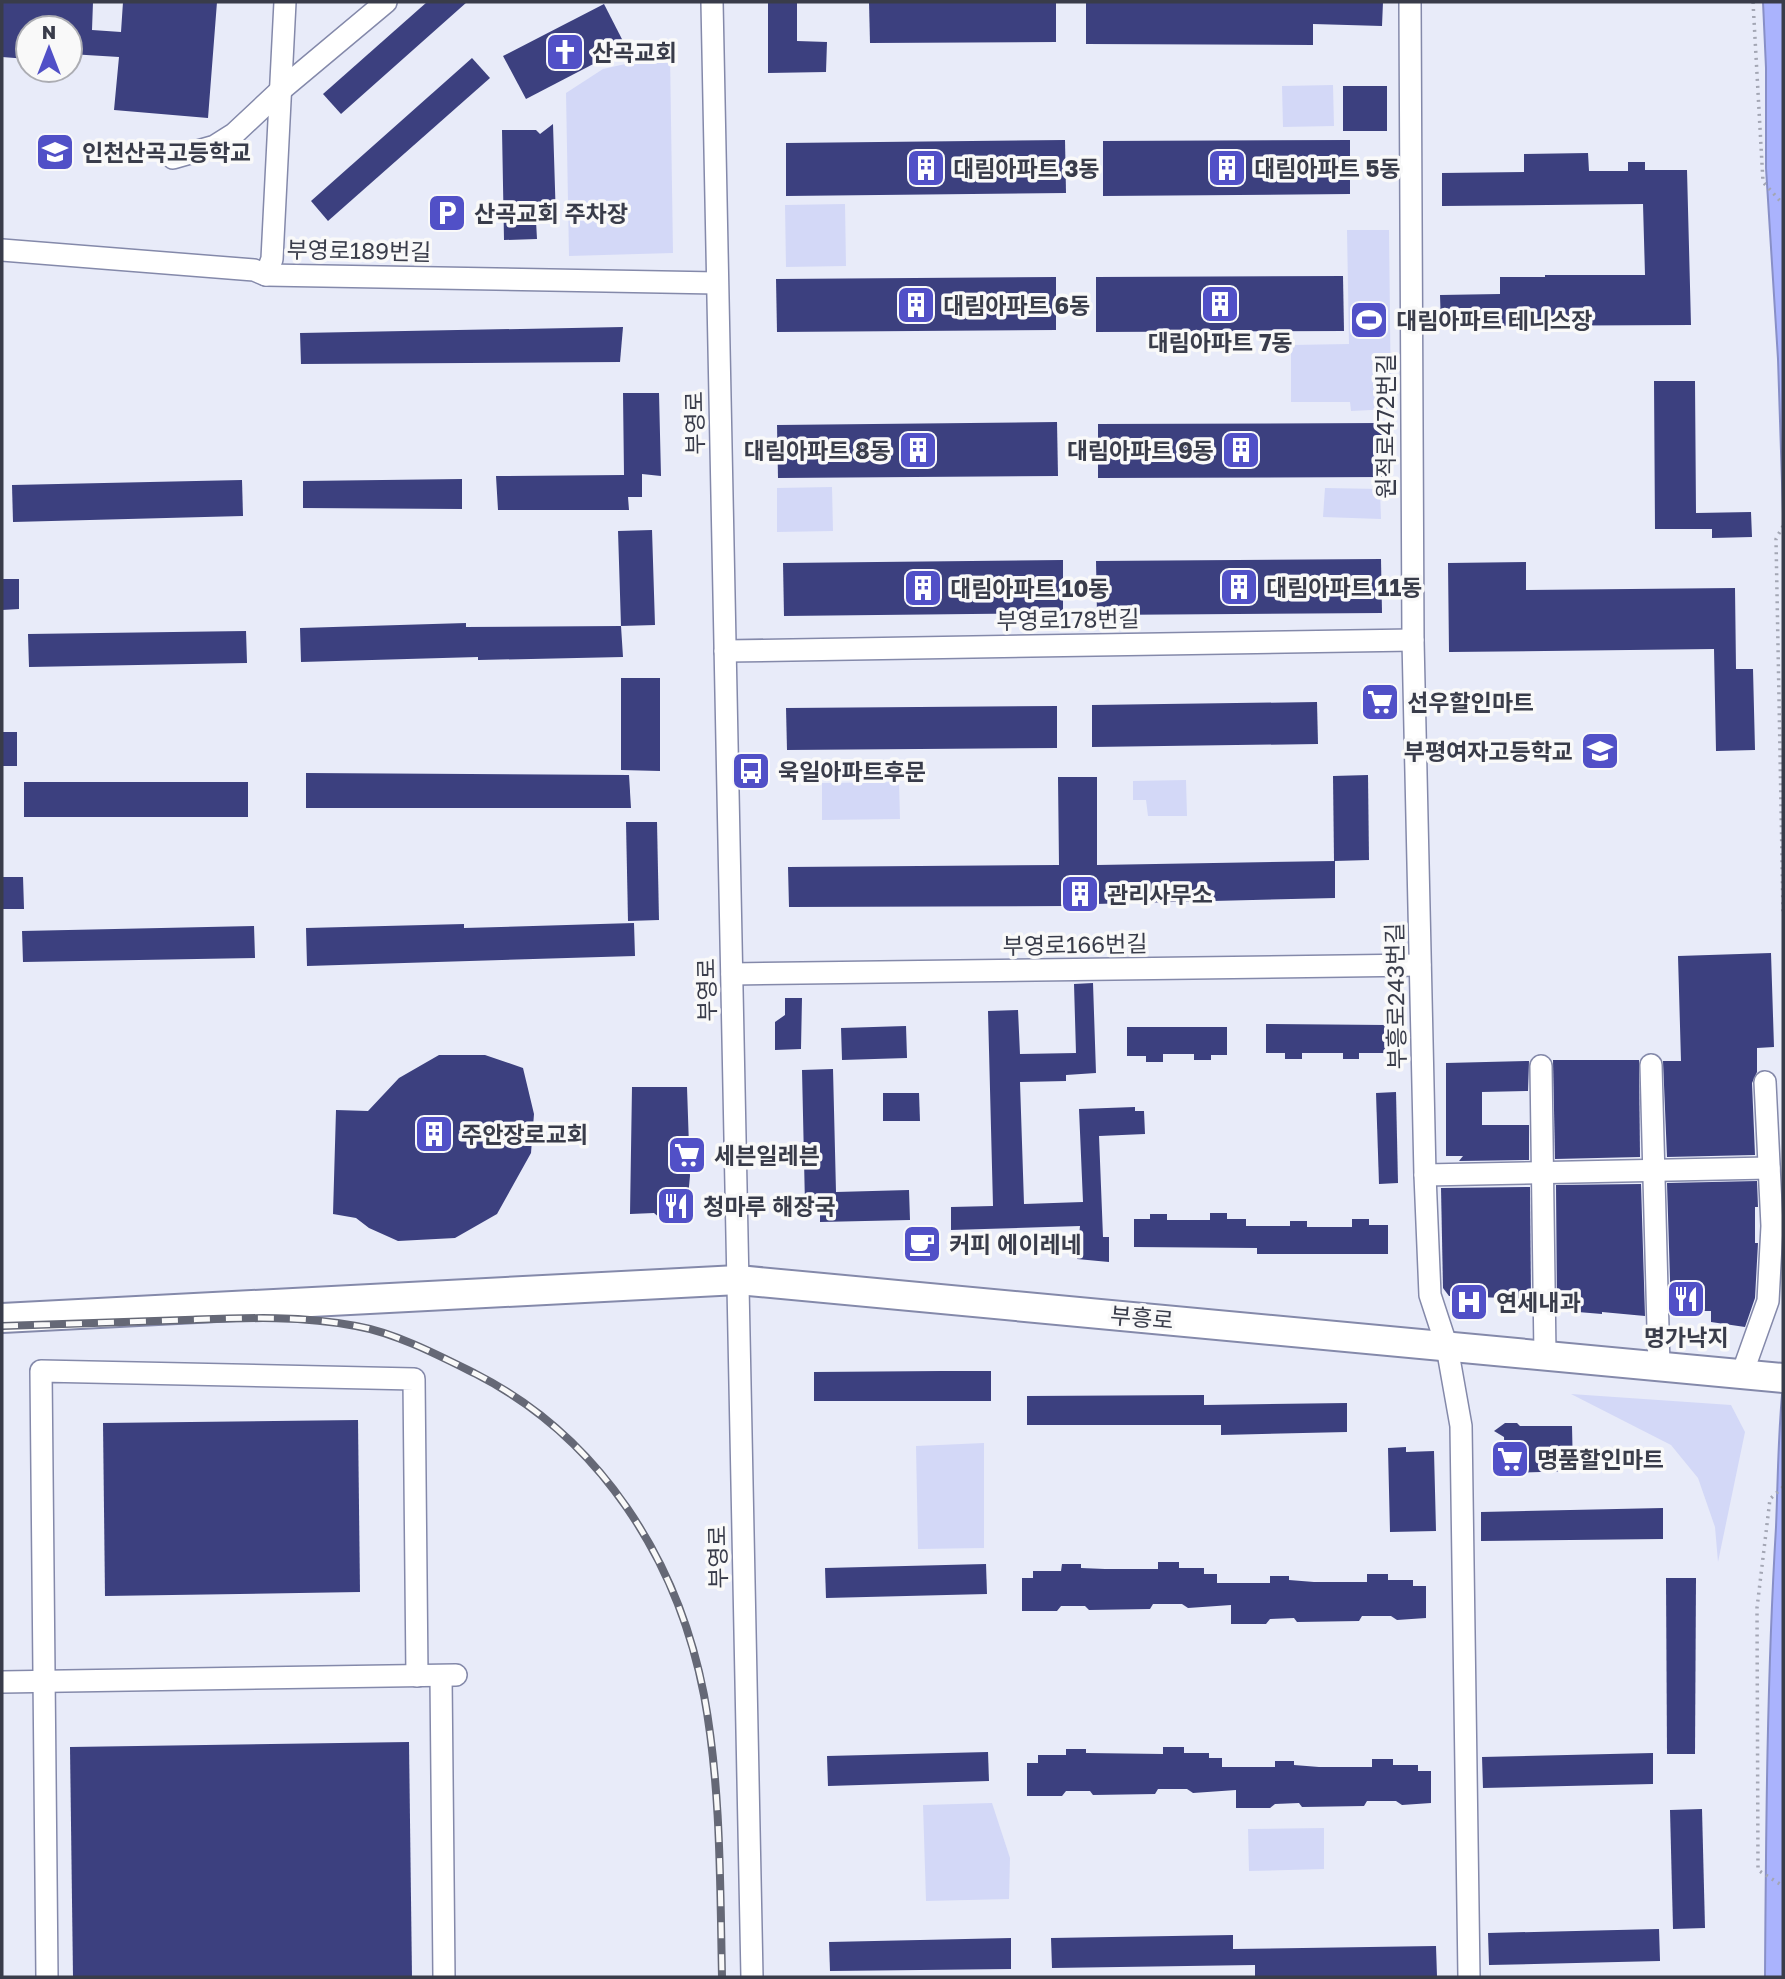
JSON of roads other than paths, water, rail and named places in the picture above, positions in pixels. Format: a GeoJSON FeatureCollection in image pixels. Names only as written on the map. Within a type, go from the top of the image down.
{"type":"FeatureCollection","features":[{"type":"Feature","properties":{"kind":"main road","name":"부흥로"},"geometry":{"type":"LineString","coordinates":[[2,1318],[738,1280],[1783,1378]]}},
{"type":"Feature","properties":{"kind":"street"},"geometry":{"type":"LineString","coordinates":[[266,275],[272,259],[285,2]]}},
{"type":"Feature","properties":{"kind":"street"},"geometry":{"type":"LineString","coordinates":[[173,158],[215,146],[234,134],[282,89],[386,2]]}},
{"type":"Feature","properties":{"kind":"street","name":"부영로"},"geometry":{"type":"LineString","coordinates":[[712,2],[752,1977]]}},
{"type":"Feature","properties":{"kind":"street","name":"원적로472번길"},"geometry":{"type":"LineString","coordinates":[[1410,2],[1413,640]]}},
{"type":"Feature","properties":{"kind":"street","name":"부영로189번길"},"geometry":{"type":"LineString","coordinates":[[2,250],[254,270],[266,275],[718,283]]}},
{"type":"Feature","properties":{"kind":"street","name":"부영로178번길"},"geometry":{"type":"LineString","coordinates":[[725,651],[1413,640]]}},
{"type":"Feature","properties":{"kind":"street","name":"부흥로243번길"},"geometry":{"type":"LineString","coordinates":[[1413,640],[1430,1295],[1447,1347],[1461,1426],[1469,1977]]}},
{"type":"Feature","properties":{"kind":"street","name":"부영로166번길"},"geometry":{"type":"LineString","coordinates":[[732,974],[1420,965]]}},
{"type":"Feature","properties":{"kind":"street"},"geometry":{"type":"LineString","coordinates":[[1651,1065],[1659,1366]]}},
{"type":"Feature","properties":{"kind":"street"},"geometry":{"type":"LineString","coordinates":[[1541,1066],[1545,1355]]}},
{"type":"Feature","properties":{"kind":"street"},"geometry":{"type":"LineString","coordinates":[[1742,1374],[1768,1301],[1772,1226],[1766,1082]]}},
{"type":"Feature","properties":{"kind":"street"},"geometry":{"type":"LineString","coordinates":[[1425,1175],[1769,1168]]}},
{"type":"Feature","properties":{"kind":"street"},"geometry":{"type":"LineString","coordinates":[[47,1977],[41,1371],[414,1379],[417,1676]]}},
{"type":"Feature","properties":{"kind":"street"},"geometry":{"type":"LineString","coordinates":[[2,1682],[448,1675],[444,1977]]}},
{"type":"Feature","properties":{"kind":"water"},"geometry":{"type":"Polygon","coordinates":[[[1763,2],[1783,2],[1783,513],[1778,359],[1766,168],[1763,2]]]}},
{"type":"Feature","properties":{"kind":"water"},"geometry":{"type":"Polygon","coordinates":[[[1783,1384],[1783,1977],[1765,1977],[1769,1696],[1783,1384]]]}},
{"type":"Feature","properties":{"kind":"railway"},"geometry":{"type":"LineString","coordinates":[[2,1326],[249,1318],[313,1320],[356,1326],[402,1340],[476,1374],[520,1400],[560,1432],[596,1468],[627,1508],[653,1551],[675,1597],[692,1645],[704,1695],[714,1765],[719,1835],[722,1977]]}},
{"type":"Feature","properties":{"kind":"place","name":"산곡교회"},"geometry":{"type":"Point","coordinates":[565,52]}},
{"type":"Feature","properties":{"kind":"place","name":"인천산곡고등학교"},"geometry":{"type":"Point","coordinates":[55,152]}},
{"type":"Feature","properties":{"kind":"place","name":"대림아파트 3동"},"geometry":{"type":"Point","coordinates":[926,168]}},
{"type":"Feature","properties":{"kind":"place","name":"대림아파트 5동"},"geometry":{"type":"Point","coordinates":[1227,168]}},
{"type":"Feature","properties":{"kind":"place","name":"산곡교회 주차장"},"geometry":{"type":"Point","coordinates":[447,213]}},
{"type":"Feature","properties":{"kind":"place","name":"대림아파트 7동"},"geometry":{"type":"Point","coordinates":[1220,304]}},
{"type":"Feature","properties":{"kind":"place","name":"대림아파트 6동"},"geometry":{"type":"Point","coordinates":[916,305]}},
{"type":"Feature","properties":{"kind":"place","name":"대림아파트 테니스장"},"geometry":{"type":"Point","coordinates":[1369,320]}},
{"type":"Feature","properties":{"kind":"place","name":"대림아파트 8동"},"geometry":{"type":"Point","coordinates":[918,450]}},
{"type":"Feature","properties":{"kind":"place","name":"대림아파트 9동"},"geometry":{"type":"Point","coordinates":[1241,450]}},
{"type":"Feature","properties":{"kind":"place","name":"대림아파트 11동"},"geometry":{"type":"Point","coordinates":[1239,587]}},
{"type":"Feature","properties":{"kind":"place","name":"대림아파트 10동"},"geometry":{"type":"Point","coordinates":[923,588]}},
{"type":"Feature","properties":{"kind":"place","name":"선우할인마트"},"geometry":{"type":"Point","coordinates":[1380,702]}},
{"type":"Feature","properties":{"kind":"place","name":"부평여자고등학교"},"geometry":{"type":"Point","coordinates":[1600,751]}},
{"type":"Feature","properties":{"kind":"place","name":"욱일아파트후문"},"geometry":{"type":"Point","coordinates":[751,771]}},
{"type":"Feature","properties":{"kind":"place","name":"관리사무소"},"geometry":{"type":"Point","coordinates":[1080,894]}},
{"type":"Feature","properties":{"kind":"place","name":"주안장로교회"},"geometry":{"type":"Point","coordinates":[434,1134]}},
{"type":"Feature","properties":{"kind":"place","name":"세븐일레븐"},"geometry":{"type":"Point","coordinates":[687,1155]}},
{"type":"Feature","properties":{"kind":"place","name":"청마루 해장국"},"geometry":{"type":"Point","coordinates":[676,1206]}},
{"type":"Feature","properties":{"kind":"place","name":"커피 에이레네"},"geometry":{"type":"Point","coordinates":[922,1244]}},
{"type":"Feature","properties":{"kind":"place","name":"명가낙지"},"geometry":{"type":"Point","coordinates":[1686,1299]}},
{"type":"Feature","properties":{"kind":"place","name":"연세내과"},"geometry":{"type":"Point","coordinates":[1469,1302]}},
{"type":"Feature","properties":{"kind":"place","name":"명품할인마트"},"geometry":{"type":"Point","coordinates":[1510,1459]}}]}
